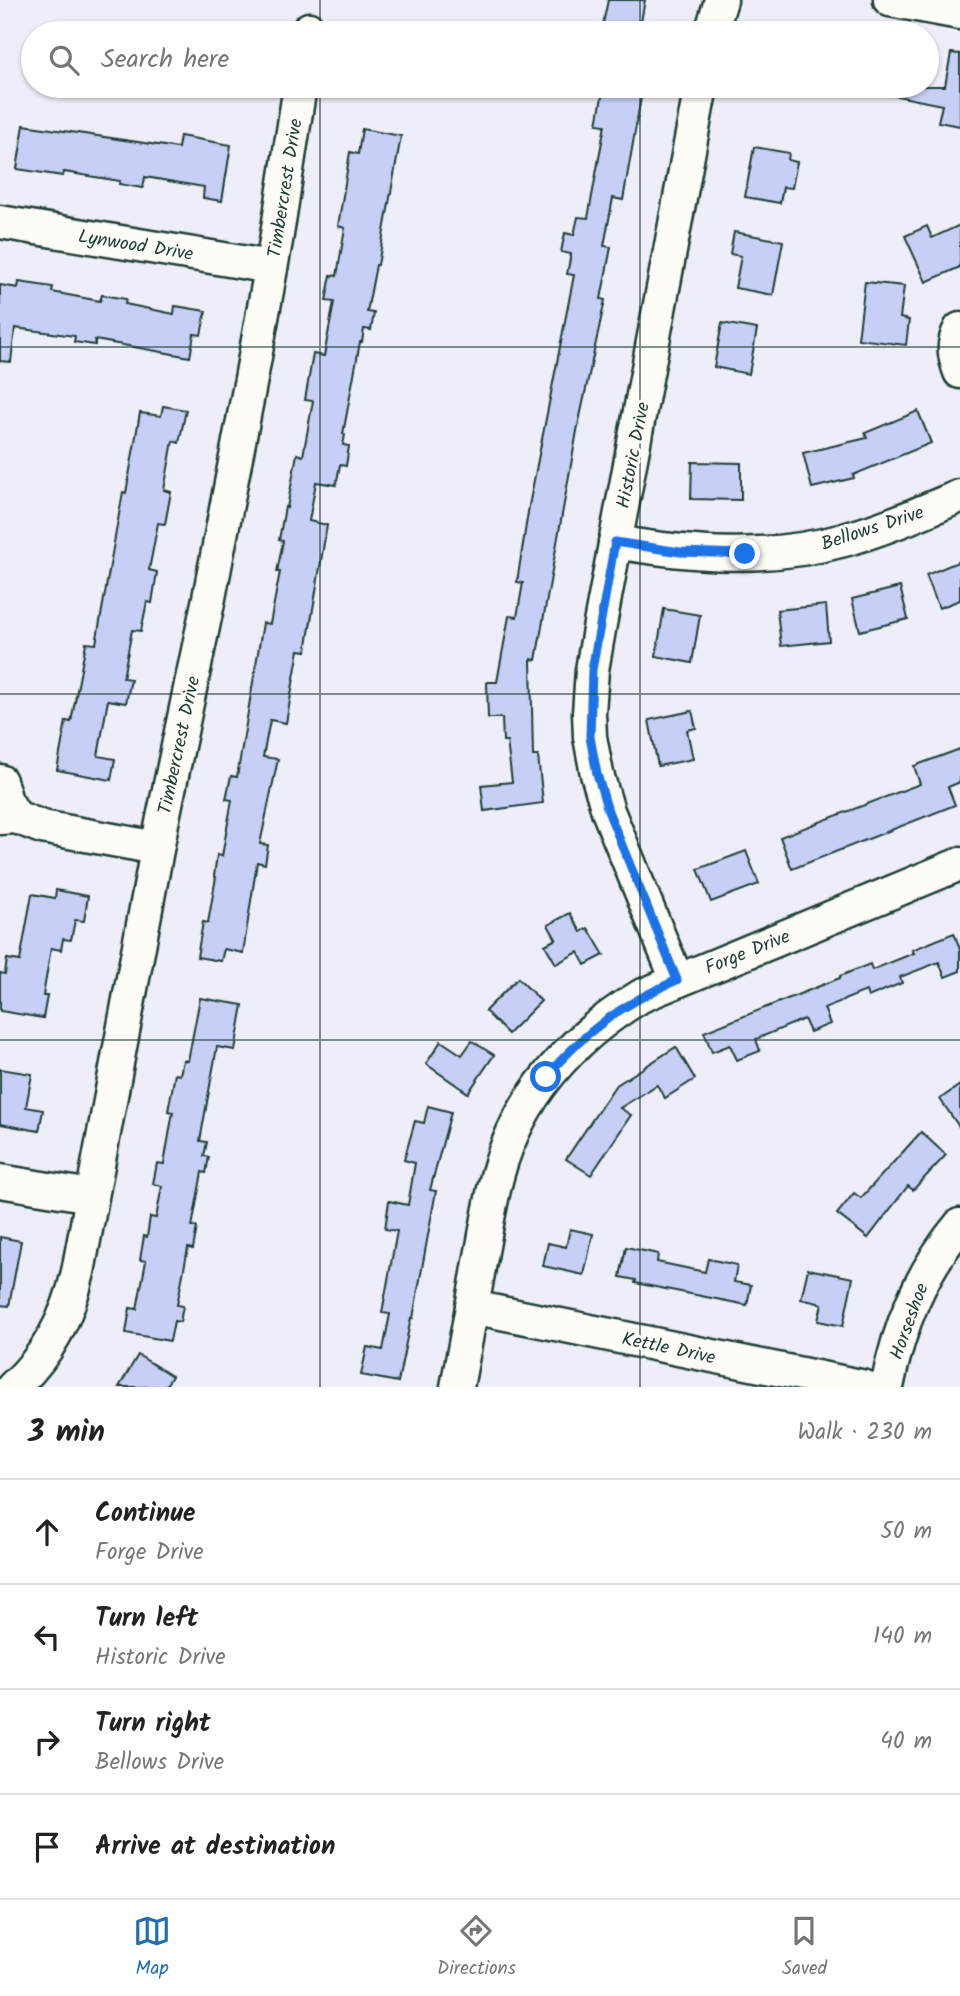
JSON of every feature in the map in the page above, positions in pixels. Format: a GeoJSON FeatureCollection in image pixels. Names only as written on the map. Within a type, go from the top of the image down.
{"type":"FeatureCollection","features":[{"type":"Feature","properties":{"kind":"street"},"geometry":{"type":"LineString","coordinates":[[715,21],[721,0]]}},
{"type":"Feature","properties":{"kind":"street"},"geometry":{"type":"LineString","coordinates":[[890,0],[960,13]]}},
{"type":"Feature","properties":{"kind":"street","name":"Timbercrest Drive"},"geometry":{"type":"LineString","coordinates":[[13,1387],[28,1373],[58,1331],[78,1272],[157,848],[209,598],[271,267],[298,98]]}},
{"type":"Feature","properties":{"kind":"street","name":"Historic Drive"},"geometry":{"type":"LineString","coordinates":[[677,980],[608,811],[590,737],[592,670],[699,98]]}},
{"type":"Feature","properties":{"kind":"street","name":"Lynwood Drive"},"geometry":{"type":"LineString","coordinates":[[0,222],[271,267]]}},
{"type":"Feature","properties":{"kind":"street"},"geometry":{"type":"LineString","coordinates":[[960,329],[954,342],[960,372]]}},
{"type":"Feature","properties":{"kind":"street","name":"Bellows Drive"},"geometry":{"type":"LineString","coordinates":[[615,542],[709,555],[783,552],[871,531],[960,496]]}},
{"type":"Feature","properties":{"kind":"street"},"geometry":{"type":"LineString","coordinates":[[0,781],[8,817],[42,827],[157,848]]}},
{"type":"Feature","properties":{"kind":"street","name":"Forge Drive"},"geometry":{"type":"LineString","coordinates":[[457,1387],[499,1171],[520,1116],[564,1055],[590,1031],[641,996],[960,864]]}},
{"type":"Feature","properties":{"kind":"street"},"geometry":{"type":"LineString","coordinates":[[0,1181],[91,1196]]}},
{"type":"Feature","properties":{"kind":"street","name":"Horseshoe"},"geometry":{"type":"LineString","coordinates":[[887,1387],[901,1329],[912,1300],[926,1271],[960,1224]]}},
{"type":"Feature","properties":{"kind":"street","name":"Kettle Drive"},"geometry":{"type":"LineString","coordinates":[[472,1307],[865,1387]]}},
{"type":"Feature","properties":{"kind":"building"},"geometry":{"type":"Polygon","coordinates":[[[608,0],[645,0],[641,21],[604,21],[608,0]]]}},
{"type":"Feature","properties":{"kind":"building"},"geometry":{"type":"Polygon","coordinates":[[[951,53],[960,54],[960,126],[938,122],[942,105],[907,98],[939,98],[939,86],[945,86],[951,53]]]}},
{"type":"Feature","properties":{"kind":"building"},"geometry":{"type":"Polygon","coordinates":[[[602,98],[641,98],[623,200],[613,198],[604,246],[611,247],[601,299],[605,300],[577,431],[536,660],[531,659],[533,756],[538,756],[543,803],[484,811],[481,785],[512,782],[507,741],[503,741],[502,718],[488,718],[487,682],[497,682],[509,616],[517,617],[523,583],[517,582],[529,506],[574,275],[567,274],[571,254],[561,252],[565,233],[574,235],[578,217],[588,218],[605,125],[597,124],[602,98]]]}},
{"type":"Feature","properties":{"kind":"building"},"geometry":{"type":"Polygon","coordinates":[[[24,125],[178,148],[180,136],[231,145],[222,201],[203,198],[204,187],[145,177],[143,188],[119,184],[120,181],[64,172],[63,176],[17,169],[24,125]]]}},
{"type":"Feature","properties":{"kind":"building"},"geometry":{"type":"Polygon","coordinates":[[[362,129],[401,136],[367,312],[374,313],[371,330],[364,329],[360,342],[343,434],[343,445],[349,446],[346,466],[340,465],[336,485],[316,482],[309,521],[327,525],[306,651],[299,650],[286,723],[270,720],[263,757],[278,759],[260,844],[268,845],[265,864],[257,862],[243,953],[224,949],[221,961],[197,957],[203,922],[208,923],[217,855],[222,856],[232,800],[226,799],[231,776],[237,777],[263,623],[270,624],[280,572],[277,572],[283,541],[279,540],[285,507],[287,508],[297,454],[303,456],[313,401],[305,400],[313,354],[324,356],[334,302],[326,301],[331,275],[337,276],[345,228],[338,226],[350,152],[358,154],[362,129]]]}},
{"type":"Feature","properties":{"kind":"building"},"geometry":{"type":"Polygon","coordinates":[[[754,147],[789,153],[788,160],[797,162],[792,188],[783,187],[780,203],[745,197],[754,147]]]}},
{"type":"Feature","properties":{"kind":"building"},"geometry":{"type":"Polygon","coordinates":[[[960,225],[960,267],[926,282],[905,236],[927,226],[932,238],[960,225]]]}},
{"type":"Feature","properties":{"kind":"building"},"geometry":{"type":"Polygon","coordinates":[[[734,232],[783,241],[773,295],[735,288],[741,256],[730,254],[734,232]]]}},
{"type":"Feature","properties":{"kind":"building"},"geometry":{"type":"Polygon","coordinates":[[[19,282],[53,287],[52,292],[100,301],[102,295],[126,299],[125,304],[174,314],[175,306],[206,311],[201,335],[194,334],[190,357],[95,340],[95,345],[74,342],[75,336],[15,328],[11,362],[0,361],[0,285],[18,288],[19,282]]]}},
{"type":"Feature","properties":{"kind":"building"},"geometry":{"type":"Polygon","coordinates":[[[865,282],[904,286],[900,318],[909,320],[906,345],[858,339],[865,282]]]}},
{"type":"Feature","properties":{"kind":"building"},"geometry":{"type":"Polygon","coordinates":[[[722,323],[757,329],[749,374],[714,367],[722,323]]]}},
{"type":"Feature","properties":{"kind":"building"},"geometry":{"type":"Polygon","coordinates":[[[163,406],[186,410],[179,443],[173,441],[164,490],[171,492],[165,524],[158,523],[149,570],[157,572],[152,603],[147,602],[141,631],[132,630],[123,678],[131,679],[126,703],[108,700],[98,756],[115,759],[111,780],[57,770],[66,721],[71,722],[86,643],[96,644],[140,413],[161,416],[163,406]]]}},
{"type":"Feature","properties":{"kind":"building"},"geometry":{"type":"Polygon","coordinates":[[[918,411],[931,443],[853,475],[854,478],[812,488],[803,453],[867,438],[865,433],[918,411]]]}},
{"type":"Feature","properties":{"kind":"building"},"geometry":{"type":"Polygon","coordinates":[[[692,462],[741,463],[741,500],[691,499],[692,462]]]}},
{"type":"Feature","properties":{"kind":"building"},"geometry":{"type":"Polygon","coordinates":[[[960,561],[960,600],[939,608],[926,575],[960,561]]]}},
{"type":"Feature","properties":{"kind":"building"},"geometry":{"type":"Polygon","coordinates":[[[900,587],[908,619],[860,631],[852,599],[900,587]]]}},
{"type":"Feature","properties":{"kind":"building"},"geometry":{"type":"Polygon","coordinates":[[[826,605],[829,641],[781,646],[777,610],[826,605]]]}},
{"type":"Feature","properties":{"kind":"building"},"geometry":{"type":"Polygon","coordinates":[[[664,609],[700,615],[692,663],[656,656],[664,609]]]}},
{"type":"Feature","properties":{"kind":"building"},"geometry":{"type":"Polygon","coordinates":[[[692,711],[696,728],[687,730],[693,759],[658,766],[649,720],[692,711]]]}},
{"type":"Feature","properties":{"kind":"building"},"geometry":{"type":"Polygon","coordinates":[[[960,749],[960,782],[948,787],[955,805],[792,869],[780,837],[920,784],[914,766],[960,749]]]}},
{"type":"Feature","properties":{"kind":"building"},"geometry":{"type":"Polygon","coordinates":[[[746,851],[759,884],[711,902],[698,869],[746,851]]]}},
{"type":"Feature","properties":{"kind":"building"},"geometry":{"type":"Polygon","coordinates":[[[56,890],[88,896],[84,921],[75,920],[71,940],[63,939],[61,950],[51,948],[43,996],[47,996],[43,1018],[0,1011],[0,973],[5,974],[7,959],[20,961],[32,894],[55,898],[56,890]]]}},
{"type":"Feature","properties":{"kind":"building"},"geometry":{"type":"Polygon","coordinates":[[[570,913],[581,932],[588,928],[604,955],[585,965],[578,952],[556,964],[545,945],[556,939],[548,925],[570,913]]]}},
{"type":"Feature","properties":{"kind":"building"},"geometry":{"type":"Polygon","coordinates":[[[954,933],[960,949],[960,971],[945,977],[939,962],[900,977],[902,983],[868,997],[866,991],[824,1008],[830,1024],[810,1032],[804,1019],[756,1039],[760,1051],[737,1060],[730,1045],[712,1052],[704,1032],[870,964],[872,970],[954,933]]]}},
{"type":"Feature","properties":{"kind":"building"},"geometry":{"type":"Polygon","coordinates":[[[518,978],[541,1001],[508,1034],[485,1011],[518,978]]]}},
{"type":"Feature","properties":{"kind":"building"},"geometry":{"type":"Polygon","coordinates":[[[200,998],[243,1005],[235,1050],[217,1047],[200,1141],[207,1142],[204,1156],[209,1157],[206,1173],[202,1172],[192,1227],[197,1227],[193,1249],[188,1248],[177,1305],[183,1306],[180,1322],[174,1321],[170,1341],[126,1333],[130,1308],[137,1309],[146,1261],[140,1260],[144,1236],[147,1237],[150,1217],[156,1218],[162,1186],[153,1184],[157,1163],[164,1164],[173,1112],[168,1111],[175,1074],[180,1075],[183,1060],[188,1061],[200,998]]]}},
{"type":"Feature","properties":{"kind":"building"},"geometry":{"type":"Polygon","coordinates":[[[441,1041],[462,1055],[472,1041],[494,1055],[468,1093],[426,1064],[441,1041]]]}},
{"type":"Feature","properties":{"kind":"building"},"geometry":{"type":"Polygon","coordinates":[[[676,1047],[695,1079],[665,1098],[657,1085],[620,1108],[631,1115],[591,1175],[566,1159],[615,1086],[676,1047]]]}},
{"type":"Feature","properties":{"kind":"building"},"geometry":{"type":"Polygon","coordinates":[[[0,1069],[32,1074],[26,1107],[43,1110],[39,1131],[0,1124],[0,1069]]]}},
{"type":"Feature","properties":{"kind":"building"},"geometry":{"type":"Polygon","coordinates":[[[960,1085],[960,1128],[940,1099],[960,1085]]]}},
{"type":"Feature","properties":{"kind":"building"},"geometry":{"type":"Polygon","coordinates":[[[428,1106],[451,1112],[430,1190],[436,1191],[413,1318],[398,1382],[361,1375],[367,1347],[383,1350],[390,1314],[382,1313],[397,1231],[385,1229],[389,1201],[408,1205],[415,1163],[404,1160],[415,1121],[424,1123],[428,1106]]]}},
{"type":"Feature","properties":{"kind":"building"},"geometry":{"type":"Polygon","coordinates":[[[921,1132],[946,1155],[913,1190],[908,1186],[868,1238],[837,1214],[854,1193],[861,1198],[921,1132]]]}},
{"type":"Feature","properties":{"kind":"building"},"geometry":{"type":"Polygon","coordinates":[[[570,1229],[593,1234],[584,1275],[543,1266],[548,1243],[566,1247],[570,1229]]]}},
{"type":"Feature","properties":{"kind":"building"},"geometry":{"type":"Polygon","coordinates":[[[0,1237],[21,1241],[9,1306],[0,1305],[0,1237]]]}},
{"type":"Feature","properties":{"kind":"building"},"geometry":{"type":"Polygon","coordinates":[[[626,1247],[658,1254],[657,1262],[705,1272],[708,1259],[737,1265],[734,1282],[751,1285],[747,1305],[635,1283],[636,1280],[620,1277],[626,1247]]]}},
{"type":"Feature","properties":{"kind":"building"},"geometry":{"type":"Polygon","coordinates":[[[808,1269],[853,1278],[843,1326],[818,1321],[822,1304],[801,1299],[808,1269]]]}},
{"type":"Feature","properties":{"kind":"building"},"geometry":{"type":"Polygon","coordinates":[[[138,1355],[172,1376],[165,1387],[119,1387],[138,1355]]]}},
{"type":"Feature","properties":{"kind":"route"},"geometry":{"type":"LineString","coordinates":[[546,1077],[564,1055],[615,1012],[641,996],[677,980],[608,811],[590,737],[592,670],[615,542],[709,555],[745,554]]}}]}
